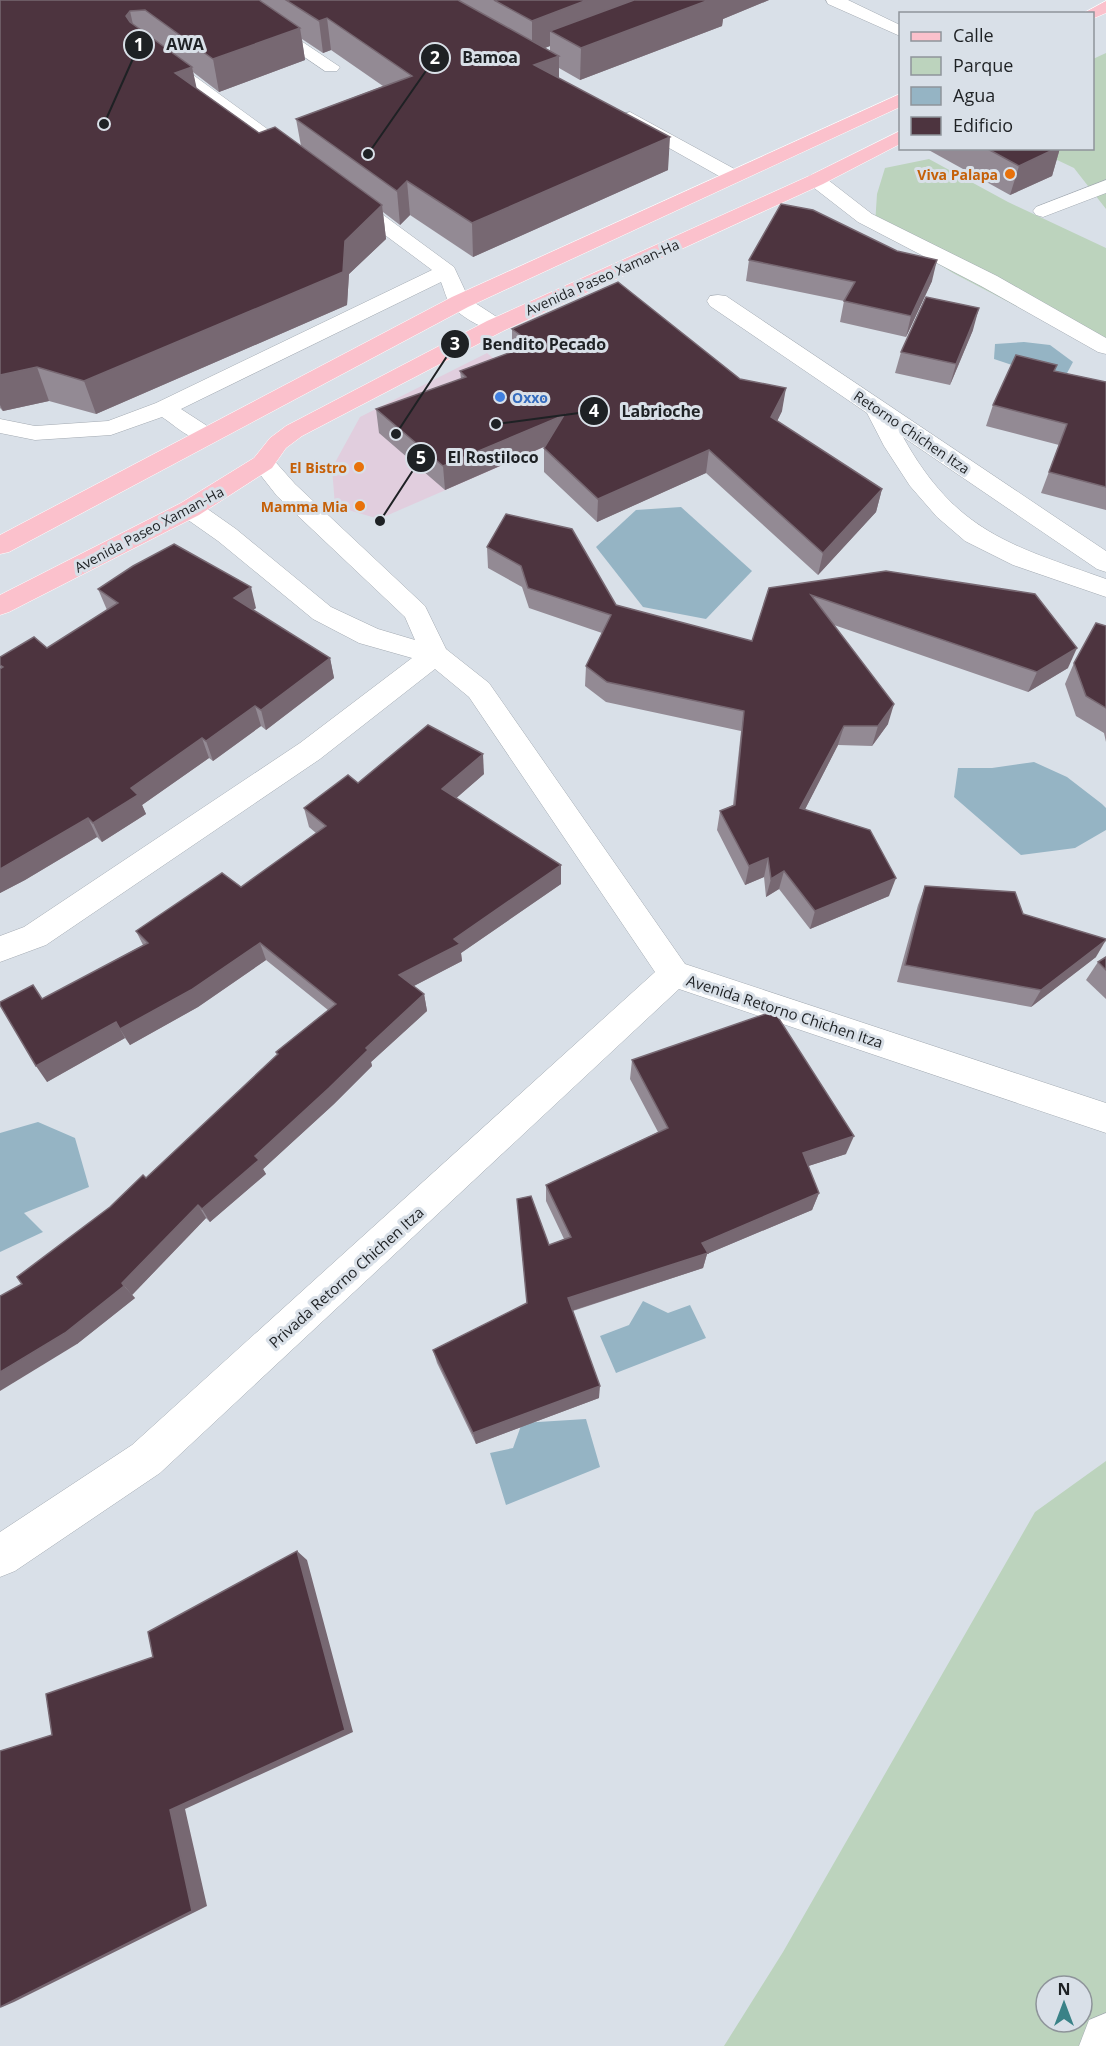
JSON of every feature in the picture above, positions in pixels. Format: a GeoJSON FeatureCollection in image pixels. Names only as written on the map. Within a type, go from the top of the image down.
{"type":"FeatureCollection","features":[{"type":"Feature","properties":{"kind":"main road"},"geometry":{"type":"LineString","coordinates":[[0,546],[460,302],[899,100]]}},
{"type":"Feature","properties":{"kind":"main road","name":"Avenida Paseo Xaman-Ha"},"geometry":{"type":"LineString","coordinates":[[0,606],[190,509],[263,463],[278,443],[294,430],[495,326],[816,180],[899,138]]}},
{"type":"Feature","properties":{"kind":"street"},"geometry":{"type":"LineString","coordinates":[[229,0],[332,67]]}},
{"type":"Feature","properties":{"kind":"street"},"geometry":{"type":"LineString","coordinates":[[834,0],[899,31]]}},
{"type":"Feature","properties":{"kind":"street"},"geometry":{"type":"LineString","coordinates":[[145,48],[315,174]]}},
{"type":"Feature","properties":{"kind":"street"},"geometry":{"type":"LineString","coordinates":[[611,108],[733,176]]}},
{"type":"Feature","properties":{"kind":"street"},"geometry":{"type":"LineString","coordinates":[[816,180],[865,218],[989,281],[1106,347]]}},
{"type":"Feature","properties":{"kind":"street"},"geometry":{"type":"LineString","coordinates":[[1043,211],[1106,186]]}},
{"type":"Feature","properties":{"kind":"street"},"geometry":{"type":"LineString","coordinates":[[334,188],[447,271],[460,302],[495,326]]}},
{"type":"Feature","properties":{"kind":"street"},"geometry":{"type":"LineString","coordinates":[[0,426],[35,434],[111,428],[164,408],[447,271]]}},
{"type":"Feature","properties":{"kind":"street","name":"Retorno Chichen Itza"},"geometry":{"type":"LineString","coordinates":[[718,301],[1106,563]]}},
{"type":"Feature","properties":{"kind":"street"},"geometry":{"type":"LineString","coordinates":[[164,408],[207,436]]}},
{"type":"Feature","properties":{"kind":"street"},"geometry":{"type":"LineString","coordinates":[[877,409],[892,441],[942,507],[974,535],[1019,557],[1106,588]]}},
{"type":"Feature","properties":{"kind":"street","name":"Avenida Retorno Chichen Itza"},"geometry":{"type":"LineString","coordinates":[[263,463],[286,490],[416,612],[435,655]]}},
{"type":"Feature","properties":{"kind":"street","name":"Avenida Retorno Chichen Itza"},"geometry":{"type":"LineString","coordinates":[[190,509],[227,535],[322,613],[369,636],[435,655],[479,690],[674,974],[1106,1118]]}},
{"type":"Feature","properties":{"kind":"street"},"geometry":{"type":"LineString","coordinates":[[0,949],[35,936],[310,751],[435,655]]}},
{"type":"Feature","properties":{"kind":"street","name":"Privada Retorno Chichen Itza"},"geometry":{"type":"LineString","coordinates":[[0,1556],[146,1459],[674,974]]}},
{"type":"Feature","properties":{"kind":"street"},"geometry":{"type":"LineString","coordinates":[[1104,2046],[1106,2037]]}},
{"type":"Feature","properties":{"kind":"shaded area"},"geometry":{"type":"Polygon","coordinates":[[[487,353],[581,431],[379,519],[335,506],[332,468],[360,417],[487,353]]]}},
{"type":"Feature","properties":{"kind":"green space"},"geometry":{"type":"Polygon","coordinates":[[[1106,53],[1106,209],[1074,168],[1036,150],[1094,150],[1094,59],[1106,53]]]}},
{"type":"Feature","properties":{"kind":"green space"},"geometry":{"type":"Polygon","coordinates":[[[929,159],[1008,202],[1106,248],[1106,353],[953,273],[875,225],[877,194],[885,168],[929,159]]]}},
{"type":"Feature","properties":{"kind":"green space"},"geometry":{"type":"Polygon","coordinates":[[[1106,1461],[1106,2046],[724,2046],[783,1952],[1035,1512],[1106,1461]]]}},
{"type":"Feature","properties":{"kind":"water"},"geometry":{"type":"Polygon","coordinates":[[[1024,342],[1050,345],[1073,362],[1066,375],[1021,368],[994,359],[995,344],[1024,342]]]}},
{"type":"Feature","properties":{"kind":"water"},"geometry":{"type":"Polygon","coordinates":[[[681,507],[752,571],[706,619],[643,607],[596,547],[636,510],[681,507]]]}},
{"type":"Feature","properties":{"kind":"water"},"geometry":{"type":"Polygon","coordinates":[[[1034,762],[1067,777],[1102,804],[1106,808],[1106,830],[1075,848],[1021,855],[954,797],[958,768],[992,768],[1034,762]]]}},
{"type":"Feature","properties":{"kind":"water"},"geometry":{"type":"Polygon","coordinates":[[[38,1122],[75,1138],[89,1187],[24,1213],[43,1232],[0,1252],[0,1133],[38,1122]]]}},
{"type":"Feature","properties":{"kind":"water"},"geometry":{"type":"Polygon","coordinates":[[[643,1301],[668,1313],[690,1305],[706,1338],[616,1373],[600,1336],[629,1325],[643,1301]]]}},
{"type":"Feature","properties":{"kind":"water"},"geometry":{"type":"Polygon","coordinates":[[[586,1419],[600,1467],[506,1505],[490,1453],[513,1448],[522,1423],[586,1419]]]}},
{"type":"Feature","properties":{"kind":"building"},"geometry":{"type":"Polygon","coordinates":[[[0,0],[259,0],[300,28],[213,59],[145,10],[130,11],[126,16],[130,22],[192,67],[175,73],[259,133],[275,127],[382,205],[345,241],[343,272],[84,381],[37,367],[0,375],[0,0]]]}},
{"type":"Feature","properties":{"kind":"building"},"geometry":{"type":"Polygon","coordinates":[[[286,0],[458,0],[559,56],[534,65],[670,137],[472,223],[407,181],[397,191],[296,119],[412,76],[327,18],[319,21],[286,0]]]}},
{"type":"Feature","properties":{"kind":"building"},"geometry":{"type":"Polygon","coordinates":[[[494,0],[587,0],[532,21],[494,0]]]}},
{"type":"Feature","properties":{"kind":"building"},"geometry":{"type":"Polygon","coordinates":[[[634,0],[709,0],[581,48],[550,31],[634,0]]]}},
{"type":"Feature","properties":{"kind":"building"},"geometry":{"type":"Polygon","coordinates":[[[990,150],[1053,150],[1019,166],[990,150]]]}},
{"type":"Feature","properties":{"kind":"building"},"geometry":{"type":"Polygon","coordinates":[[[781,204],[813,210],[897,251],[937,260],[911,316],[844,301],[855,282],[749,260],[781,204]]]}},
{"type":"Feature","properties":{"kind":"building"},"geometry":{"type":"Polygon","coordinates":[[[618,282],[740,379],[786,388],[771,417],[882,489],[823,553],[709,450],[598,499],[544,448],[564,415],[443,466],[376,409],[466,377],[460,371],[533,344],[512,329],[618,282]]]}},
{"type":"Feature","properties":{"kind":"building"},"geometry":{"type":"Polygon","coordinates":[[[926,297],[979,308],[956,364],[901,352],[926,297]]]}},
{"type":"Feature","properties":{"kind":"building"},"geometry":{"type":"Polygon","coordinates":[[[1016,355],[1057,365],[1054,371],[1106,382],[1106,487],[1049,472],[1067,424],[993,405],[1016,355]]]}},
{"type":"Feature","properties":{"kind":"building"},"geometry":{"type":"Polygon","coordinates":[[[506,514],[572,529],[616,605],[752,641],[769,588],[886,571],[1035,594],[1077,648],[1037,672],[811,595],[894,704],[878,726],[844,726],[800,808],[870,830],[896,878],[815,911],[784,871],[771,879],[768,858],[749,866],[720,811],[735,805],[744,711],[607,682],[586,666],[611,615],[528,588],[521,566],[487,547],[506,514]]]}},
{"type":"Feature","properties":{"kind":"building"},"geometry":{"type":"Polygon","coordinates":[[[174,544],[251,587],[234,598],[330,658],[261,710],[255,706],[206,741],[202,738],[131,788],[138,795],[93,823],[88,818],[0,869],[0,669],[3,667],[0,665],[0,657],[34,637],[47,648],[118,603],[98,589],[133,566],[174,544]]]}},
{"type":"Feature","properties":{"kind":"building"},"geometry":{"type":"Polygon","coordinates":[[[1096,623],[1106,626],[1106,708],[1086,696],[1074,663],[1096,623]]]}},
{"type":"Feature","properties":{"kind":"building"},"geometry":{"type":"Polygon","coordinates":[[[428,725],[483,754],[442,789],[561,865],[454,939],[460,944],[399,975],[424,994],[366,1048],[368,1050],[329,1088],[255,1156],[259,1160],[202,1209],[198,1205],[122,1283],[124,1286],[65,1333],[0,1372],[0,1296],[22,1284],[17,1277],[110,1207],[143,1175],[146,1178],[278,1054],[276,1052],[336,1004],[260,943],[191,990],[120,1029],[116,1022],[36,1066],[0,1002],[33,985],[42,999],[148,943],[136,931],[222,873],[241,887],[326,826],[304,808],[348,775],[358,783],[428,725]]]}},
{"type":"Feature","properties":{"kind":"building"},"geometry":{"type":"Polygon","coordinates":[[[925,886],[1015,892],[1023,914],[1106,940],[1041,990],[905,965],[925,886]]]}},
{"type":"Feature","properties":{"kind":"building"},"geometry":{"type":"Polygon","coordinates":[[[1106,957],[1106,970],[1098,962],[1106,957]]]}},
{"type":"Feature","properties":{"kind":"building"},"geometry":{"type":"Polygon","coordinates":[[[774,1011],[854,1136],[803,1153],[819,1193],[702,1243],[708,1253],[568,1298],[600,1386],[473,1433],[433,1350],[527,1303],[517,1199],[531,1196],[549,1245],[571,1237],[546,1185],[668,1128],[632,1060],[774,1011]]]}},
{"type":"Feature","properties":{"kind":"building"},"geometry":{"type":"Polygon","coordinates":[[[297,1551],[345,1730],[170,1810],[192,1911],[0,2007],[0,1751],[52,1735],[46,1694],[153,1657],[148,1632],[297,1551]]]}},
{"type":"Feature","properties":{"kind":"place","name":"AWA"},"geometry":{"type":"Point","coordinates":[104,124]}},
{"type":"Feature","properties":{"kind":"place","name":"Bamoa"},"geometry":{"type":"Point","coordinates":[368,154]}},
{"type":"Feature","properties":{"kind":"place","name":"Viva Palapa"},"geometry":{"type":"Point","coordinates":[1010,174]}},
{"type":"Feature","properties":{"kind":"place","name":"Oxxo"},"geometry":{"type":"Point","coordinates":[500,397]}},
{"type":"Feature","properties":{"kind":"place","name":"Labrioche"},"geometry":{"type":"Point","coordinates":[496,424]}},
{"type":"Feature","properties":{"kind":"place","name":"Bendito Pecado"},"geometry":{"type":"Point","coordinates":[396,434]}},
{"type":"Feature","properties":{"kind":"place","name":"El Bistro"},"geometry":{"type":"Point","coordinates":[359,467]}},
{"type":"Feature","properties":{"kind":"place","name":"Mamma Mia"},"geometry":{"type":"Point","coordinates":[360,506]}},
{"type":"Feature","properties":{"kind":"place","name":"El Rostiloco"},"geometry":{"type":"Point","coordinates":[380,521]}}]}
